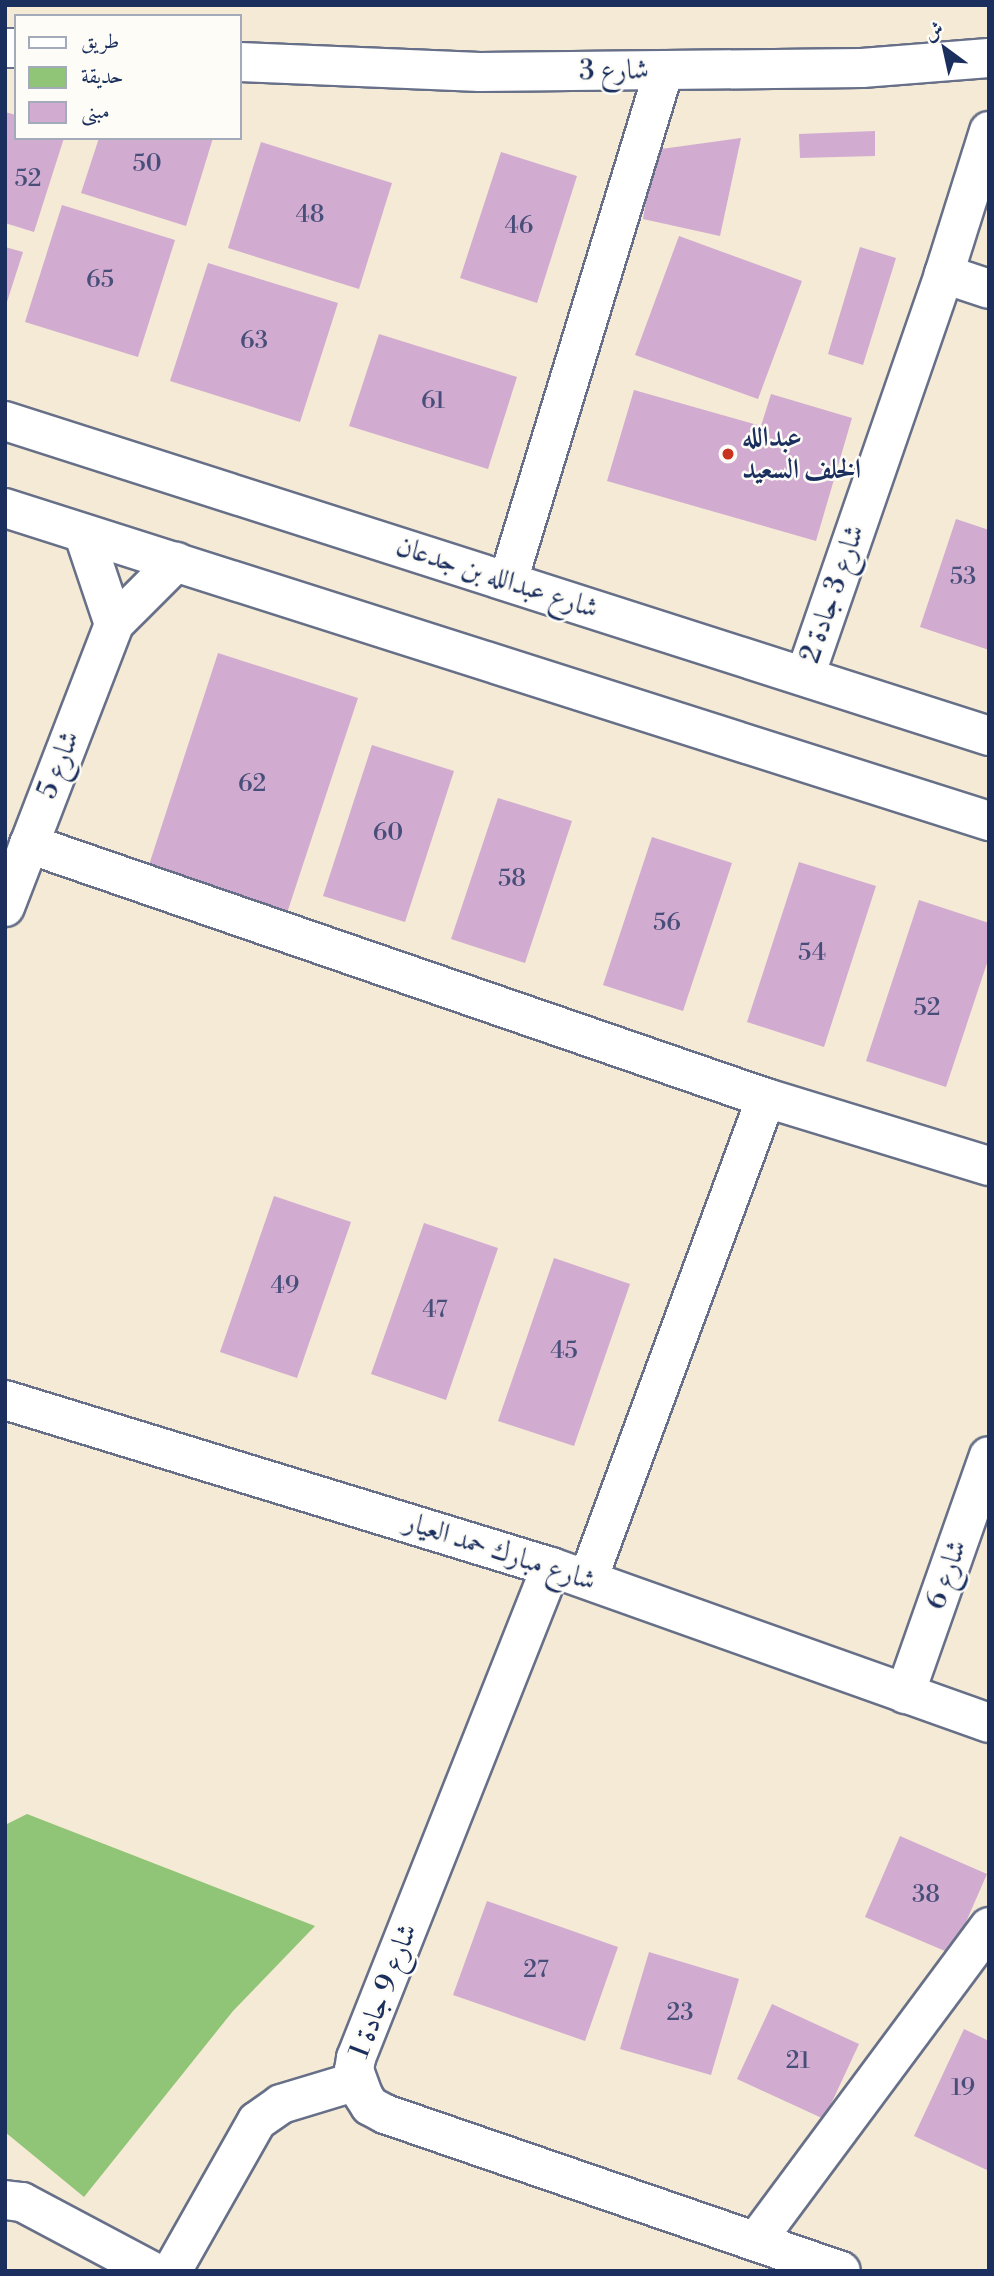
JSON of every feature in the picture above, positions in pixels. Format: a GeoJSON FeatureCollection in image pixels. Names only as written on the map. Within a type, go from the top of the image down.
{"type":"FeatureCollection","features":[{"type":"Feature","properties":{"kind":"street","name":"شارع 3"},"geometry":{"type":"LineString","coordinates":[[242,62],[480,72],[862,68],[989,58]]}},
{"type":"Feature","properties":{"kind":"street"},"geometry":{"type":"LineString","coordinates":[[508,581],[664,70]]}},
{"type":"Feature","properties":{"kind":"street","name":"شارع 3 جادة 2"},"geometry":{"type":"LineString","coordinates":[[805,676],[944,274],[989,131]]}},
{"type":"Feature","properties":{"kind":"street"},"geometry":{"type":"LineString","coordinates":[[944,274],[989,289]]}},
{"type":"Feature","properties":{"kind":"street","name":"شارع عبدالله بن جدعان"},"geometry":{"type":"LineString","coordinates":[[5,421],[989,736]]}},
{"type":"Feature","properties":{"kind":"street"},"geometry":{"type":"LineString","coordinates":[[5,508],[989,821]]}},
{"type":"Feature","properties":{"kind":"street"},"geometry":{"type":"LineString","coordinates":[[84,535],[114,624]]}},
{"type":"Feature","properties":{"kind":"street","name":"شارع 5"},"geometry":{"type":"LineString","coordinates":[[5,907],[114,624],[176,562]]}},
{"type":"Feature","properties":{"kind":"street"},"geometry":{"type":"LineString","coordinates":[[29,844],[766,1098],[989,1166]]}},
{"type":"Feature","properties":{"kind":"street"},"geometry":{"type":"LineString","coordinates":[[588,1579],[766,1098]]}},
{"type":"Feature","properties":{"kind":"street","name":"شارع مبارك حمد العيار"},"geometry":{"type":"LineString","coordinates":[[5,1401],[588,1579],[989,1723]]}},
{"type":"Feature","properties":{"kind":"street","name":"شارع 6"},"geometry":{"type":"LineString","coordinates":[[905,1694],[989,1456]]}},
{"type":"Feature","properties":{"kind":"street","name":"شارع 9 جادة 1"},"geometry":{"type":"LineString","coordinates":[[551,1567],[356,2059],[357,2081],[370,2106],[385,2114],[841,2271]]}},
{"type":"Feature","properties":{"kind":"street"},"geometry":{"type":"LineString","coordinates":[[756,2241],[989,1927]]}},
{"type":"Feature","properties":{"kind":"street"},"geometry":{"type":"LineString","coordinates":[[172,2271],[257,2121],[281,2104],[357,2081]]}},
{"type":"Feature","properties":{"kind":"street"},"geometry":{"type":"LineString","coordinates":[[5,2200],[22,2202],[152,2271]]}},
{"type":"Feature","properties":{"kind":"green space"},"geometry":{"type":"Polygon","coordinates":[[[27,1814],[315,1926],[233,2011],[84,2197],[5,2132],[5,1825],[27,1814]]]}},
{"type":"Feature","properties":{"kind":"building"},"geometry":{"type":"Polygon","coordinates":[[[5,112],[14,114],[14,140],[63,140],[34,232],[5,223],[5,112]]]}},
{"type":"Feature","properties":{"kind":"building"},"geometry":{"type":"Polygon","coordinates":[[[875,131],[875,156],[800,158],[799,134],[875,131]]]}},
{"type":"Feature","properties":{"kind":"building"},"geometry":{"type":"Polygon","coordinates":[[[741,138],[720,236],[643,219],[654,150],[741,138]]]}},
{"type":"Feature","properties":{"kind":"building"},"geometry":{"type":"Polygon","coordinates":[[[98,140],[212,140],[186,226],[81,193],[98,140]]]}},
{"type":"Feature","properties":{"kind":"building"},"geometry":{"type":"Polygon","coordinates":[[[261,142],[392,183],[359,289],[228,248],[261,142]]]}},
{"type":"Feature","properties":{"kind":"building"},"geometry":{"type":"Polygon","coordinates":[[[501,152],[577,176],[537,303],[460,278],[501,152]]]}},
{"type":"Feature","properties":{"kind":"building"},"geometry":{"type":"Polygon","coordinates":[[[62,205],[175,240],[138,357],[25,322],[62,205]]]}},
{"type":"Feature","properties":{"kind":"building"},"geometry":{"type":"Polygon","coordinates":[[[679,236],[802,281],[758,399],[635,355],[679,236]]]}},
{"type":"Feature","properties":{"kind":"building"},"geometry":{"type":"Polygon","coordinates":[[[5,247],[23,252],[6,305],[5,305],[5,247]]]}},
{"type":"Feature","properties":{"kind":"building"},"geometry":{"type":"Polygon","coordinates":[[[860,247],[896,258],[863,365],[828,354],[860,247]]]}},
{"type":"Feature","properties":{"kind":"building"},"geometry":{"type":"Polygon","coordinates":[[[208,263],[338,303],[300,422],[170,381],[208,263]]]}},
{"type":"Feature","properties":{"kind":"building"},"geometry":{"type":"Polygon","coordinates":[[[379,334],[517,377],[488,469],[349,426],[379,334]]]}},
{"type":"Feature","properties":{"kind":"building","name":"عبدالله الخلف السعيد"},"geometry":{"type":"Polygon","coordinates":[[[634,390],[761,426],[771,394],[852,418],[816,541],[607,481],[634,390]]]}},
{"type":"Feature","properties":{"kind":"building"},"geometry":{"type":"Polygon","coordinates":[[[956,519],[989,530],[989,650],[920,627],[956,519]]]}},
{"type":"Feature","properties":{"kind":"building"},"geometry":{"type":"Polygon","coordinates":[[[218,653],[358,698],[286,916],[147,871],[218,653]]]}},
{"type":"Feature","properties":{"kind":"building"},"geometry":{"type":"Polygon","coordinates":[[[372,745],[454,771],[405,922],[323,896],[372,745]]]}},
{"type":"Feature","properties":{"kind":"building"},"geometry":{"type":"Polygon","coordinates":[[[498,798],[572,821],[525,963],[451,939],[498,798]]]}},
{"type":"Feature","properties":{"kind":"building"},"geometry":{"type":"Polygon","coordinates":[[[652,837],[732,863],[683,1011],[603,985],[652,837]]]}},
{"type":"Feature","properties":{"kind":"building"},"geometry":{"type":"Polygon","coordinates":[[[799,862],[876,886],[824,1047],[747,1022],[799,862]]]}},
{"type":"Feature","properties":{"kind":"building"},"geometry":{"type":"Polygon","coordinates":[[[919,900],[989,923],[989,957],[946,1087],[866,1061],[919,900]]]}},
{"type":"Feature","properties":{"kind":"building"},"geometry":{"type":"Polygon","coordinates":[[[274,1196],[351,1222],[297,1378],[220,1352],[274,1196]]]}},
{"type":"Feature","properties":{"kind":"building"},"geometry":{"type":"Polygon","coordinates":[[[424,1223],[498,1248],[446,1400],[371,1374],[424,1223]]]}},
{"type":"Feature","properties":{"kind":"building"},"geometry":{"type":"Polygon","coordinates":[[[554,1258],[630,1284],[574,1446],[498,1421],[554,1258]]]}},
{"type":"Feature","properties":{"kind":"building"},"geometry":{"type":"Polygon","coordinates":[[[900,1836],[987,1874],[952,1954],[865,1917],[900,1836]]]}},
{"type":"Feature","properties":{"kind":"building"},"geometry":{"type":"Polygon","coordinates":[[[487,1901],[618,1947],[585,2041],[453,1995],[487,1901]]]}},
{"type":"Feature","properties":{"kind":"building"},"geometry":{"type":"Polygon","coordinates":[[[649,1952],[739,1979],[711,2075],[620,2049],[649,1952]]]}},
{"type":"Feature","properties":{"kind":"building"},"geometry":{"type":"Polygon","coordinates":[[[772,2004],[859,2044],[824,2119],[737,2079],[772,2004]]]}},
{"type":"Feature","properties":{"kind":"building"},"geometry":{"type":"Polygon","coordinates":[[[964,2029],[989,2041],[989,2171],[914,2136],[964,2029]]]}},
{"type":"Feature","properties":{"kind":"place","name":"عبدالله الخلف السعيد"},"geometry":{"type":"Point","coordinates":[728,454]}}]}
